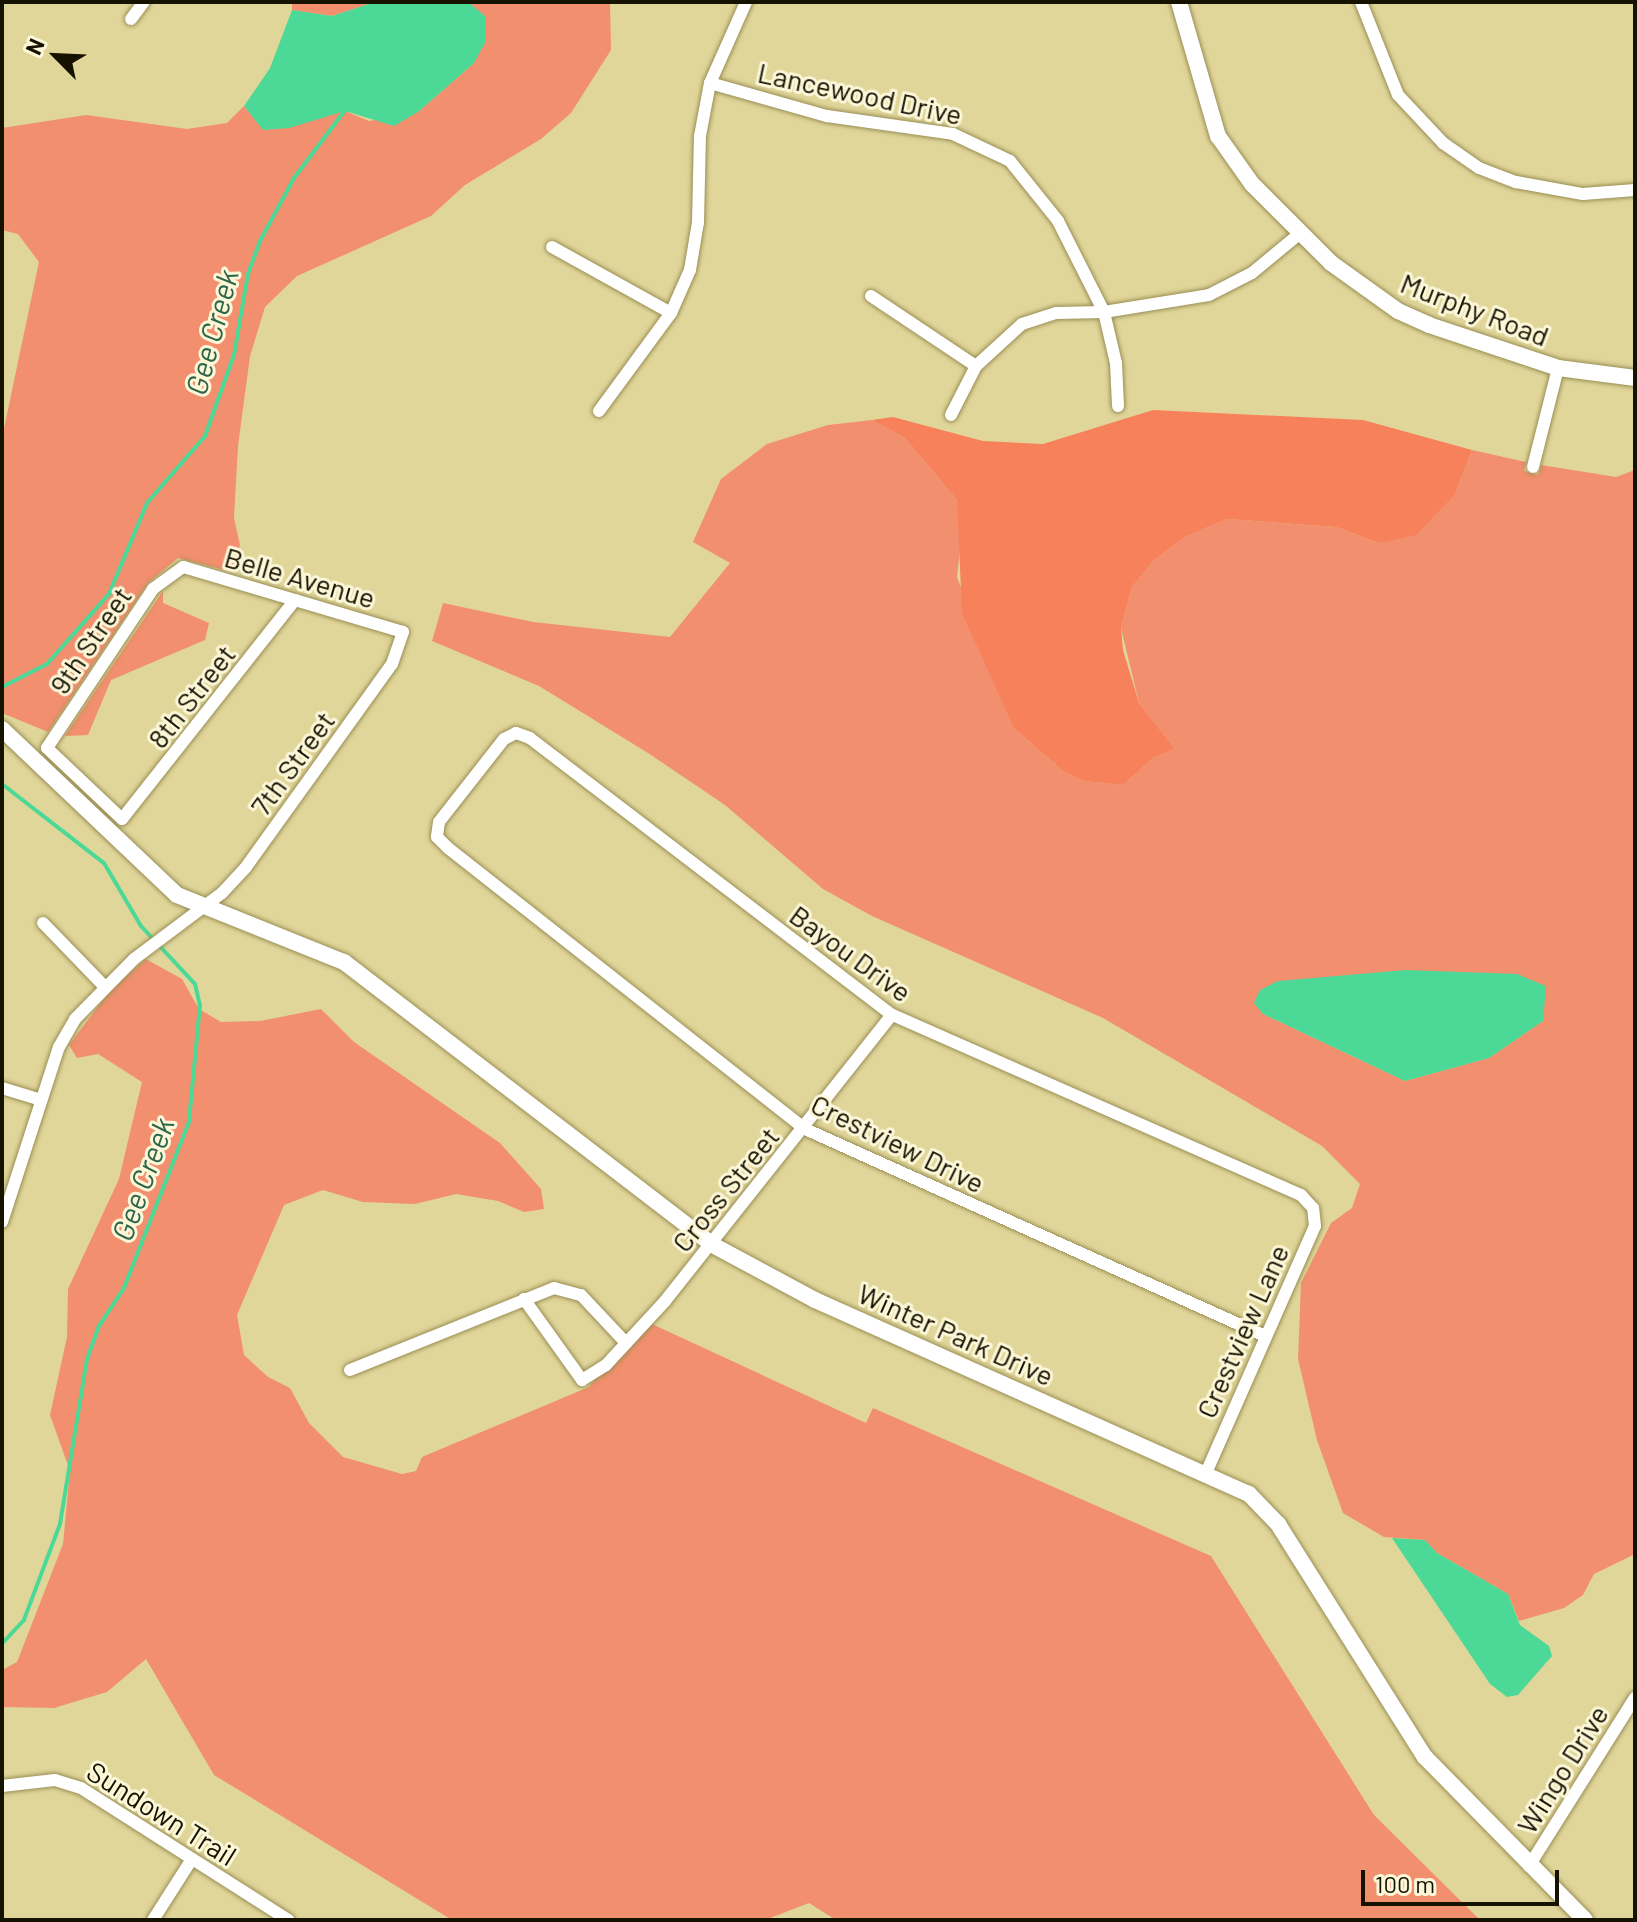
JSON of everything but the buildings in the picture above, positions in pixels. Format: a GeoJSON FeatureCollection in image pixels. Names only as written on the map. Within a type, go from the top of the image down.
{"type":"FeatureCollection","features":[{"type":"Feature","properties":{"kind":"street"},"geometry":{"type":"LineString","coordinates":[[131,19],[144,2]]}},
{"type":"Feature","properties":{"kind":"street"},"geometry":{"type":"LineString","coordinates":[[599,411],[671,313],[690,270],[698,222],[700,136],[710,83],[746,2]]}},
{"type":"Feature","properties":{"kind":"street","name":"Murphy Road"},"geometry":{"type":"LineString","coordinates":[[1179,2],[1218,136],[1252,184],[1299,234],[1398,311],[1558,368],[1635,378]]}},
{"type":"Feature","properties":{"kind":"street"},"geometry":{"type":"LineString","coordinates":[[1361,2],[1398,95],[1443,143],[1479,168],[1516,182],[1583,194],[1635,190]]}},
{"type":"Feature","properties":{"kind":"street","name":"Lancewood Drive"},"geometry":{"type":"LineString","coordinates":[[710,83],[827,116],[916,125],[988,148],[1033,184],[1058,221],[1104,312],[1116,363],[1118,406]]}},
{"type":"Feature","properties":{"kind":"street"},"geometry":{"type":"LineString","coordinates":[[951,415],[976,366],[1022,324],[1056,313],[1104,312],[1209,295],[1252,273],[1299,234]]}},
{"type":"Feature","properties":{"kind":"street"},"geometry":{"type":"LineString","coordinates":[[552,247],[671,313]]}},
{"type":"Feature","properties":{"kind":"street"},"geometry":{"type":"LineString","coordinates":[[871,296],[976,366]]}},
{"type":"Feature","properties":{"kind":"street"},"geometry":{"type":"LineString","coordinates":[[1533,467],[1558,368]]}},
{"type":"Feature","properties":{"kind":"street","name":"Belle Avenue"},"geometry":{"type":"LineString","coordinates":[[183,567],[403,632]]}},
{"type":"Feature","properties":{"kind":"street","name":"9th Street"},"geometry":{"type":"LineString","coordinates":[[122,819],[47,748],[153,589],[183,567]]}},
{"type":"Feature","properties":{"kind":"street","name":"8th Street"},"geometry":{"type":"LineString","coordinates":[[122,819],[295,600]]}},
{"type":"Feature","properties":{"kind":"street","name":"7th Street"},"geometry":{"type":"LineString","coordinates":[[2,1222],[59,1047],[104,986],[246,867],[392,664],[403,632]]}},
{"type":"Feature","properties":{"kind":"street","name":"Winter Park Drive"},"geometry":{"type":"LineString","coordinates":[[2,729],[136,862],[199,908],[344,962],[711,1244],[815,1300],[1249,1494],[1278,1524],[1425,1757],[1585,1920]]}},
{"type":"Feature","properties":{"kind":"street","name":"Bayou Drive"},"geometry":{"type":"LineString","coordinates":[[437,837],[439,822],[504,739],[516,733],[530,738],[892,1015],[1301,1195],[1313,1208]]}},
{"type":"Feature","properties":{"kind":"street","name":"Crestview Drive"},"geometry":{"type":"LineString","coordinates":[[437,837],[805,1129],[1265,1336]]}},
{"type":"Feature","properties":{"kind":"street"},"geometry":{"type":"LineString","coordinates":[[43,923],[104,986]]}},
{"type":"Feature","properties":{"kind":"street","name":"Cross Street"},"geometry":{"type":"LineString","coordinates":[[524,1299],[582,1380],[626,1343],[711,1244],[805,1129],[892,1015]]}},
{"type":"Feature","properties":{"kind":"street"},"geometry":{"type":"LineString","coordinates":[[2,1088],[41,1100]]}},
{"type":"Feature","properties":{"kind":"street","name":"Crestview Lane"},"geometry":{"type":"LineString","coordinates":[[1206,1473],[1315,1226],[1313,1208]]}},
{"type":"Feature","properties":{"kind":"street"},"geometry":{"type":"LineString","coordinates":[[350,1370],[524,1299],[566,1288],[581,1295],[626,1343]]}},
{"type":"Feature","properties":{"kind":"street","name":"Wingo Drive"},"geometry":{"type":"LineString","coordinates":[[1529,1866],[1635,1698]]}},
{"type":"Feature","properties":{"kind":"street","name":"Sundown Trail"},"geometry":{"type":"LineString","coordinates":[[2,1786],[41,1779],[69,1783],[288,1920]]}},
{"type":"Feature","properties":{"kind":"street"},"geometry":{"type":"LineString","coordinates":[[153,1920],[192,1859]]}},
{"type":"Feature","properties":{"kind":"shaded area"},"geometry":{"type":"Polygon","coordinates":[[[292,2],[375,2],[332,16],[292,10],[292,2]]]}},
{"type":"Feature","properties":{"kind":"shaded area"},"geometry":{"type":"Polygon","coordinates":[[[375,2],[468,2],[485,16],[486,41],[474,63],[418,112],[394,126],[345,111],[289,128],[263,130],[244,106],[270,68],[292,10],[332,16],[375,2]]]}},
{"type":"Feature","properties":{"kind":"shaded area"},"geometry":{"type":"Polygon","coordinates":[[[468,2],[610,2],[611,50],[571,113],[541,139],[465,185],[431,216],[297,276],[265,307],[250,356],[238,446],[234,518],[240,545],[232,572],[178,558],[148,583],[48,732],[2,713],[2,438],[39,262],[18,234],[2,230],[2,128],[86,115],[187,129],[227,123],[244,106],[264,130],[345,111],[369,121],[418,112],[474,63],[485,17],[468,2]]]}},
{"type":"Feature","properties":{"kind":"shaded area"},"geometry":{"type":"Polygon","coordinates":[[[1153,410],[1363,420],[1472,450],[1455,494],[1416,535],[1379,543],[1336,527],[1227,519],[1185,537],[1154,560],[1132,587],[1121,628],[1123,650],[1139,703],[1175,749],[1153,758],[1123,785],[1085,781],[1063,771],[1014,728],[962,613],[957,500],[905,438],[872,420],[893,417],[983,441],[1043,444],[1153,410]]]}},
{"type":"Feature","properties":{"kind":"shaded area"},"geometry":{"type":"Polygon","coordinates":[[[872,420],[905,438],[957,500],[961,539],[957,577],[1014,728],[1063,771],[1086,781],[1123,785],[1153,758],[1175,749],[1139,703],[1121,628],[1132,587],[1154,560],[1185,537],[1227,519],[1336,527],[1379,543],[1455,494],[1472,450],[1526,462],[1524,471],[1538,475],[1541,465],[1616,477],[1635,470],[1635,1554],[1594,1574],[1583,1595],[1564,1608],[1519,1621],[1508,1594],[1437,1553],[1425,1540],[1384,1537],[1343,1513],[1317,1440],[1298,1359],[1301,1283],[1331,1223],[1352,1208],[1360,1184],[1322,1146],[1103,1018],[872,916],[823,889],[725,805],[648,753],[539,686],[432,641],[443,603],[533,622],[670,637],[730,563],[693,542],[721,479],[767,444],[828,425],[872,420]],[[1263,1014],[1405,1081],[1489,1058],[1543,1021],[1263,1014]]]}},
{"type":"Feature","properties":{"kind":"shaded area"},"geometry":{"type":"Polygon","coordinates":[[[163,591],[163,603],[209,623],[205,640],[111,680],[88,735],[65,736],[163,591]]]}},
{"type":"Feature","properties":{"kind":"shaded area"},"geometry":{"type":"Polygon","coordinates":[[[146,959],[182,979],[199,1009],[221,1022],[260,1021],[321,1009],[354,1042],[500,1143],[541,1189],[544,1209],[524,1212],[498,1201],[456,1194],[415,1204],[363,1202],[323,1190],[284,1205],[237,1315],[244,1355],[268,1377],[290,1388],[309,1423],[343,1457],[402,1474],[416,1471],[422,1457],[589,1387],[641,1319],[866,1423],[873,1408],[1211,1556],[1374,1815],[1480,1920],[836,1920],[809,1903],[765,1920],[452,1920],[214,1775],[146,1659],[107,1692],[54,1708],[2,1707],[2,1670],[17,1662],[63,1544],[70,1471],[50,1415],[67,1337],[68,1289],[119,1179],[142,1082],[98,1054],[77,1058],[69,1045],[110,991],[146,959]]]}},
{"type":"Feature","properties":{"kind":"shaded area"},"geometry":{"type":"Polygon","coordinates":[[[1406,970],[1517,974],[1546,986],[1543,1021],[1489,1058],[1405,1081],[1263,1014],[1254,1003],[1260,990],[1278,981],[1406,970]]]}},
{"type":"Feature","properties":{"kind":"shaded area"},"geometry":{"type":"Polygon","coordinates":[[[1392,1538],[1425,1540],[1437,1553],[1508,1594],[1520,1625],[1549,1646],[1552,1656],[1518,1695],[1507,1697],[1490,1684],[1392,1538]]]}},
{"type":"Feature","properties":{"kind":"waterway","name":"Gee Creek"},"geometry":{"type":"LineString","coordinates":[[2,687],[47,664],[109,594],[147,503],[205,436],[234,355],[248,274],[260,241],[294,178],[346,109]]}},
{"type":"Feature","properties":{"kind":"waterway","name":"Gee Creek"},"geometry":{"type":"LineString","coordinates":[[2,784],[104,863],[141,926],[195,984],[200,1005],[189,1122],[124,1288],[99,1326],[87,1359],[60,1524],[24,1620],[2,1644]]}}]}
